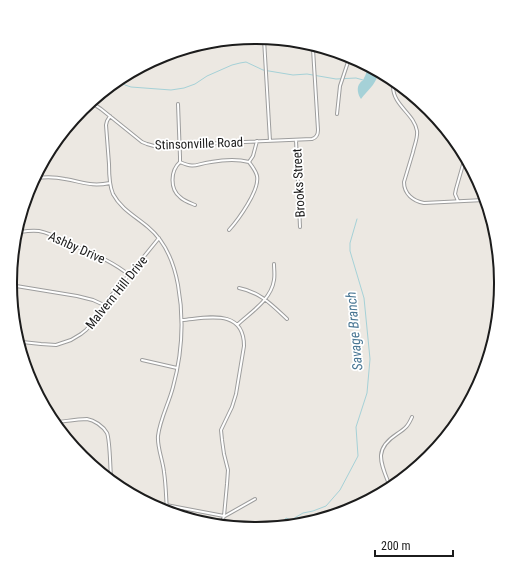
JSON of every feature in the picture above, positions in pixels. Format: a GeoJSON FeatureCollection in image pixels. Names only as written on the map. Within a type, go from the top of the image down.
{"type":"FeatureCollection","features":[{"type":"Feature","properties":{"kind":"street"},"geometry":{"type":"LineString","coordinates":[[264,45],[270,141]]}},
{"type":"Feature","properties":{"kind":"street","name":"Stinsonville Road"},"geometry":{"type":"LineString","coordinates":[[96,106],[136,137],[147,144],[154,146],[312,139],[315,138],[318,132],[313,52]]}},
{"type":"Feature","properties":{"kind":"street"},"geometry":{"type":"LineString","coordinates":[[337,114],[340,86],[348,63]]}},
{"type":"Feature","properties":{"kind":"street"},"geometry":{"type":"LineString","coordinates":[[394,89],[395,98],[412,119],[417,131],[404,182],[406,192],[412,198],[424,203],[479,200]]}},
{"type":"Feature","properties":{"kind":"street"},"geometry":{"type":"LineString","coordinates":[[178,104],[180,162],[178,163],[172,176],[174,190],[181,199],[195,205]]}},
{"type":"Feature","properties":{"kind":"street"},"geometry":{"type":"LineString","coordinates":[[110,116],[106,125],[111,188],[120,205],[148,227],[159,238],[167,252],[174,270],[180,296],[182,320],[177,368],[174,385],[158,438],[164,470],[166,504]]}},
{"type":"Feature","properties":{"kind":"street","name":"Brooks Street"},"geometry":{"type":"LineString","coordinates":[[296,140],[300,227]]}},
{"type":"Feature","properties":{"kind":"street"},"geometry":{"type":"LineString","coordinates":[[249,162],[253,156],[256,141]]}},
{"type":"Feature","properties":{"kind":"street"},"geometry":{"type":"LineString","coordinates":[[180,162],[192,166],[222,161],[240,160],[249,162],[257,176],[256,185],[248,205],[229,230]]}},
{"type":"Feature","properties":{"kind":"street"},"geometry":{"type":"LineString","coordinates":[[458,201],[456,189],[463,165]]}},
{"type":"Feature","properties":{"kind":"street"},"geometry":{"type":"LineString","coordinates":[[42,177],[64,179],[91,185],[110,183]]}},
{"type":"Feature","properties":{"kind":"street","name":"Ashby Drive"},"geometry":{"type":"LineString","coordinates":[[23,231],[31,230],[49,234],[106,260],[122,269],[129,275]]}},
{"type":"Feature","properties":{"kind":"street","name":"Malvern Hill Drive"},"geometry":{"type":"LineString","coordinates":[[24,342],[50,345],[61,344],[71,340],[86,330],[95,320],[109,298],[159,238]]}},
{"type":"Feature","properties":{"kind":"street"},"geometry":{"type":"LineString","coordinates":[[237,325],[265,299],[270,292],[275,278],[274,264]]}},
{"type":"Feature","properties":{"kind":"street"},"geometry":{"type":"LineString","coordinates":[[17,286],[77,296],[104,305]]}},
{"type":"Feature","properties":{"kind":"street"},"geometry":{"type":"LineString","coordinates":[[239,288],[252,291],[261,296],[287,319]]}},
{"type":"Feature","properties":{"kind":"street"},"geometry":{"type":"LineString","coordinates":[[182,320],[225,318],[237,325],[244,339],[236,394],[230,412],[221,430],[228,470],[223,519]]}},
{"type":"Feature","properties":{"kind":"street"},"geometry":{"type":"LineString","coordinates":[[142,360],[177,368]]}},
{"type":"Feature","properties":{"kind":"street"},"geometry":{"type":"LineString","coordinates":[[388,481],[381,463],[381,452],[390,439],[407,426],[412,417]]}},
{"type":"Feature","properties":{"kind":"street"},"geometry":{"type":"LineString","coordinates":[[61,422],[87,419],[94,422],[107,432],[111,472]]}},
{"type":"Feature","properties":{"kind":"street"},"geometry":{"type":"LineString","coordinates":[[167,504],[224,516],[255,499]]}},
{"type":"Feature","properties":{"kind":"water"},"geometry":{"type":"Polygon","coordinates":[[[367,72],[377,78],[361,99],[358,93],[358,87],[367,72]]]}},
{"type":"Feature","properties":{"kind":"waterway"},"geometry":{"type":"LineString","coordinates":[[124,84],[131,87],[171,90],[184,88],[232,65],[246,62],[263,70],[293,75],[307,74],[336,79],[356,78],[363,80]]}},
{"type":"Feature","properties":{"kind":"waterway","name":"Savage Branch"},"geometry":{"type":"LineString","coordinates":[[294,518],[303,513],[326,506],[340,490],[358,456],[356,427],[367,393],[370,359],[364,298],[350,251],[350,243],[357,219]]}}]}
